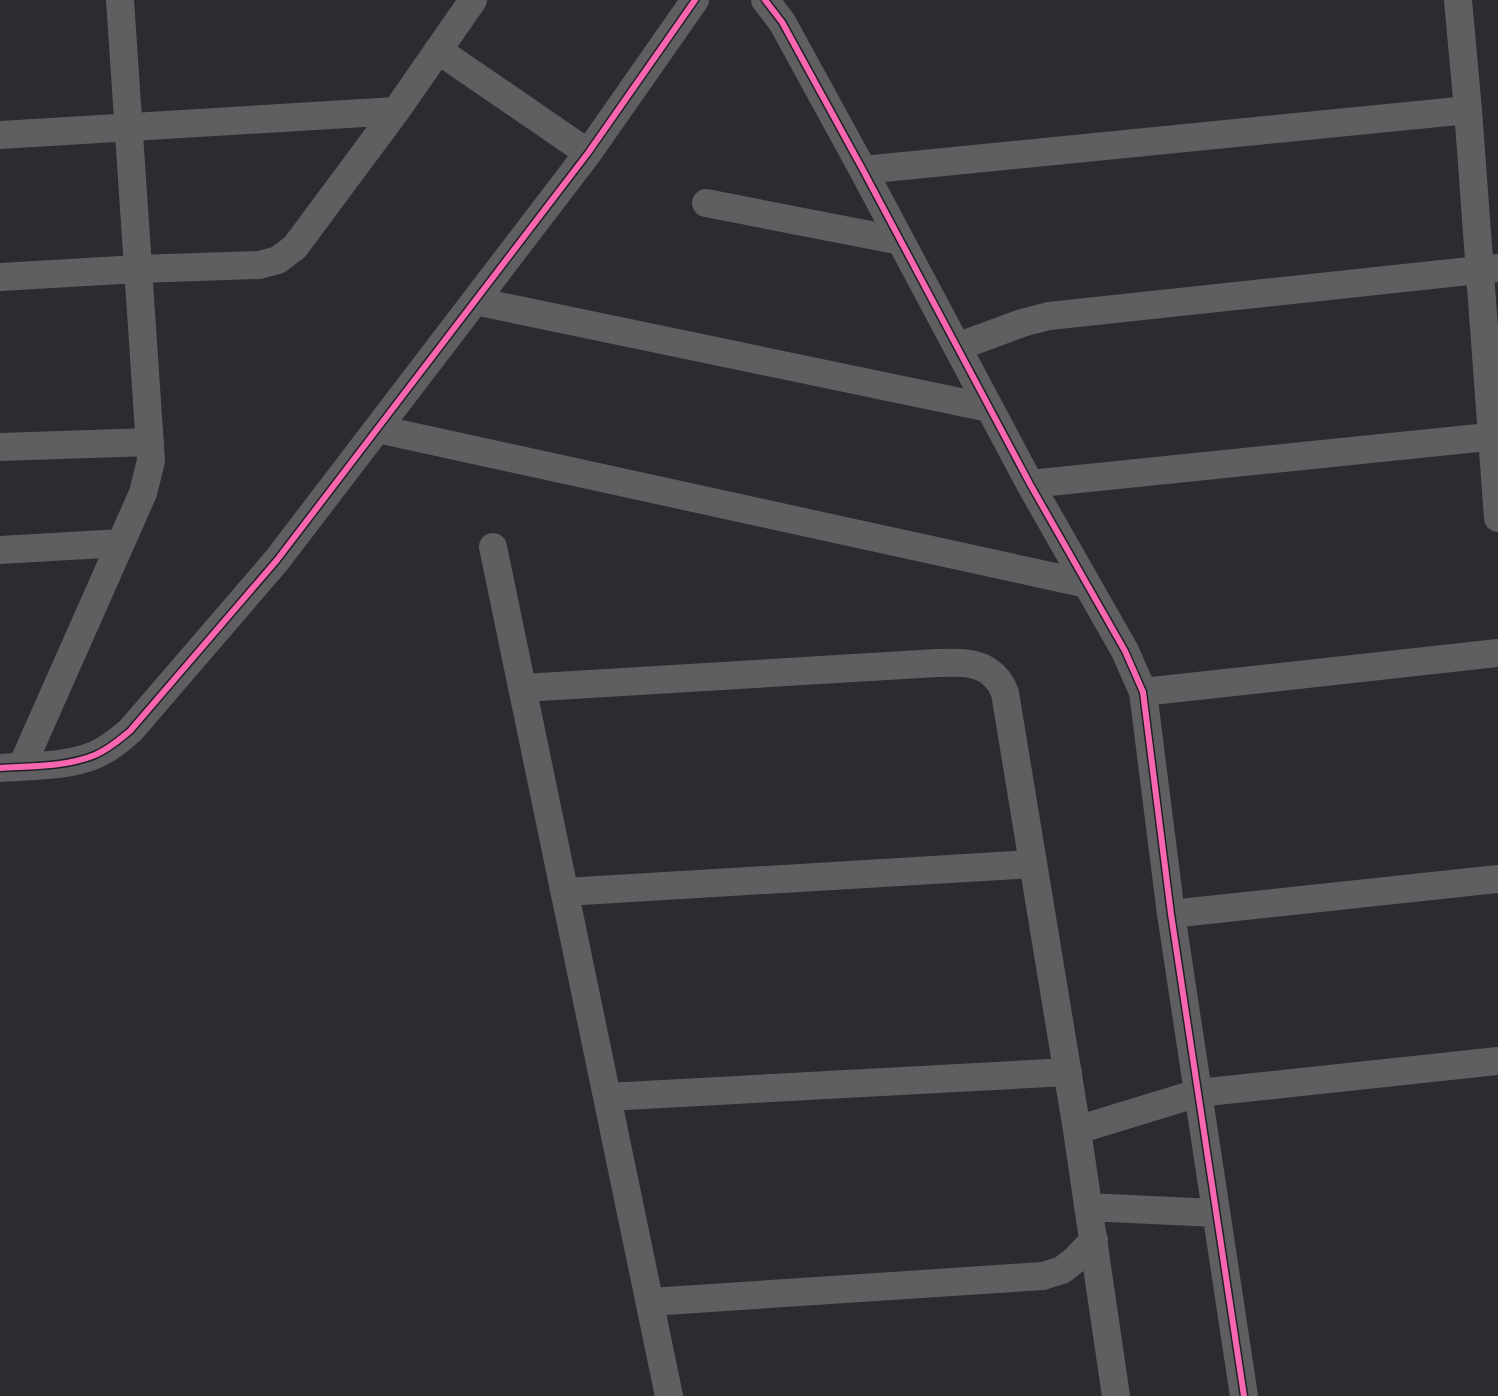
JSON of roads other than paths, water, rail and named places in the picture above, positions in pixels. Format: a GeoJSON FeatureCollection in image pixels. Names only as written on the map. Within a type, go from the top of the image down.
{"type":"FeatureCollection","features":[{"type":"Feature","properties":{"kind":"street"},"geometry":{"type":"LineString","coordinates":[[11,767],[121,543],[143,493],[151,461],[120,0]]}},
{"type":"Feature","properties":{"kind":"street"},"geometry":{"type":"LineString","coordinates":[[445,39],[450,0]]}},
{"type":"Feature","properties":{"kind":"street"},"geometry":{"type":"LineString","coordinates":[[0,277],[138,269],[259,265],[278,260],[295,247],[396,111],[473,0]]}},
{"type":"Feature","properties":{"kind":"street"},"geometry":{"type":"LineString","coordinates":[[11,767],[68,763],[95,755],[113,745],[130,731],[277,560],[588,153],[695,0]]}},
{"type":"Feature","properties":{"kind":"street"},"geometry":{"type":"LineString","coordinates":[[765,0],[782,22],[863,170],[1030,484],[1125,651],[1143,692],[1171,914],[1244,1396]]}},
{"type":"Feature","properties":{"kind":"street"},"geometry":{"type":"LineString","coordinates":[[1458,0],[1468,110],[1489,269],[1498,518]]}},
{"type":"Feature","properties":{"kind":"street"},"geometry":{"type":"LineString","coordinates":[[445,39],[588,153]]}},
{"type":"Feature","properties":{"kind":"street"},"geometry":{"type":"LineString","coordinates":[[863,170],[1468,110]]}},
{"type":"Feature","properties":{"kind":"street"},"geometry":{"type":"LineString","coordinates":[[0,135],[396,111]]}},
{"type":"Feature","properties":{"kind":"street"},"geometry":{"type":"LineString","coordinates":[[706,203],[901,242]]}},
{"type":"Feature","properties":{"kind":"street"},"geometry":{"type":"LineString","coordinates":[[957,347],[1022,323],[1049,316],[1489,269]]}},
{"type":"Feature","properties":{"kind":"street"},"geometry":{"type":"LineString","coordinates":[[475,301],[989,408]]}},
{"type":"Feature","properties":{"kind":"street"},"geometry":{"type":"LineString","coordinates":[[378,429],[1087,584]]}},
{"type":"Feature","properties":{"kind":"street"},"geometry":{"type":"LineString","coordinates":[[1030,484],[1495,436]]}},
{"type":"Feature","properties":{"kind":"street"},"geometry":{"type":"LineString","coordinates":[[0,447],[150,442]]}},
{"type":"Feature","properties":{"kind":"street"},"geometry":{"type":"LineString","coordinates":[[0,550],[121,543]]}},
{"type":"Feature","properties":{"kind":"street"},"geometry":{"type":"LineString","coordinates":[[493,547],[669,1396]]}},
{"type":"Feature","properties":{"kind":"street"},"geometry":{"type":"LineString","coordinates":[[1143,692],[1498,653]]}},
{"type":"Feature","properties":{"kind":"street"},"geometry":{"type":"LineString","coordinates":[[523,688],[937,663],[971,663],[986,670],[997,679],[1005,693],[1068,1072],[1116,1396]]}},
{"type":"Feature","properties":{"kind":"street"},"geometry":{"type":"LineString","coordinates":[[565,892],[1033,864]]}},
{"type":"Feature","properties":{"kind":"street"},"geometry":{"type":"LineString","coordinates":[[1171,914],[1498,879]]}},
{"type":"Feature","properties":{"kind":"street"},"geometry":{"type":"LineString","coordinates":[[1077,1130],[1198,1093],[1498,1061]]}},
{"type":"Feature","properties":{"kind":"street"},"geometry":{"type":"LineString","coordinates":[[608,1097],[1068,1072]]}},
{"type":"Feature","properties":{"kind":"street"},"geometry":{"type":"LineString","coordinates":[[1088,1207],[1216,1213]]}},
{"type":"Feature","properties":{"kind":"street"},"geometry":{"type":"LineString","coordinates":[[650,1302],[1044,1276],[1062,1270],[1076,1259],[1094,1240]]}}]}
